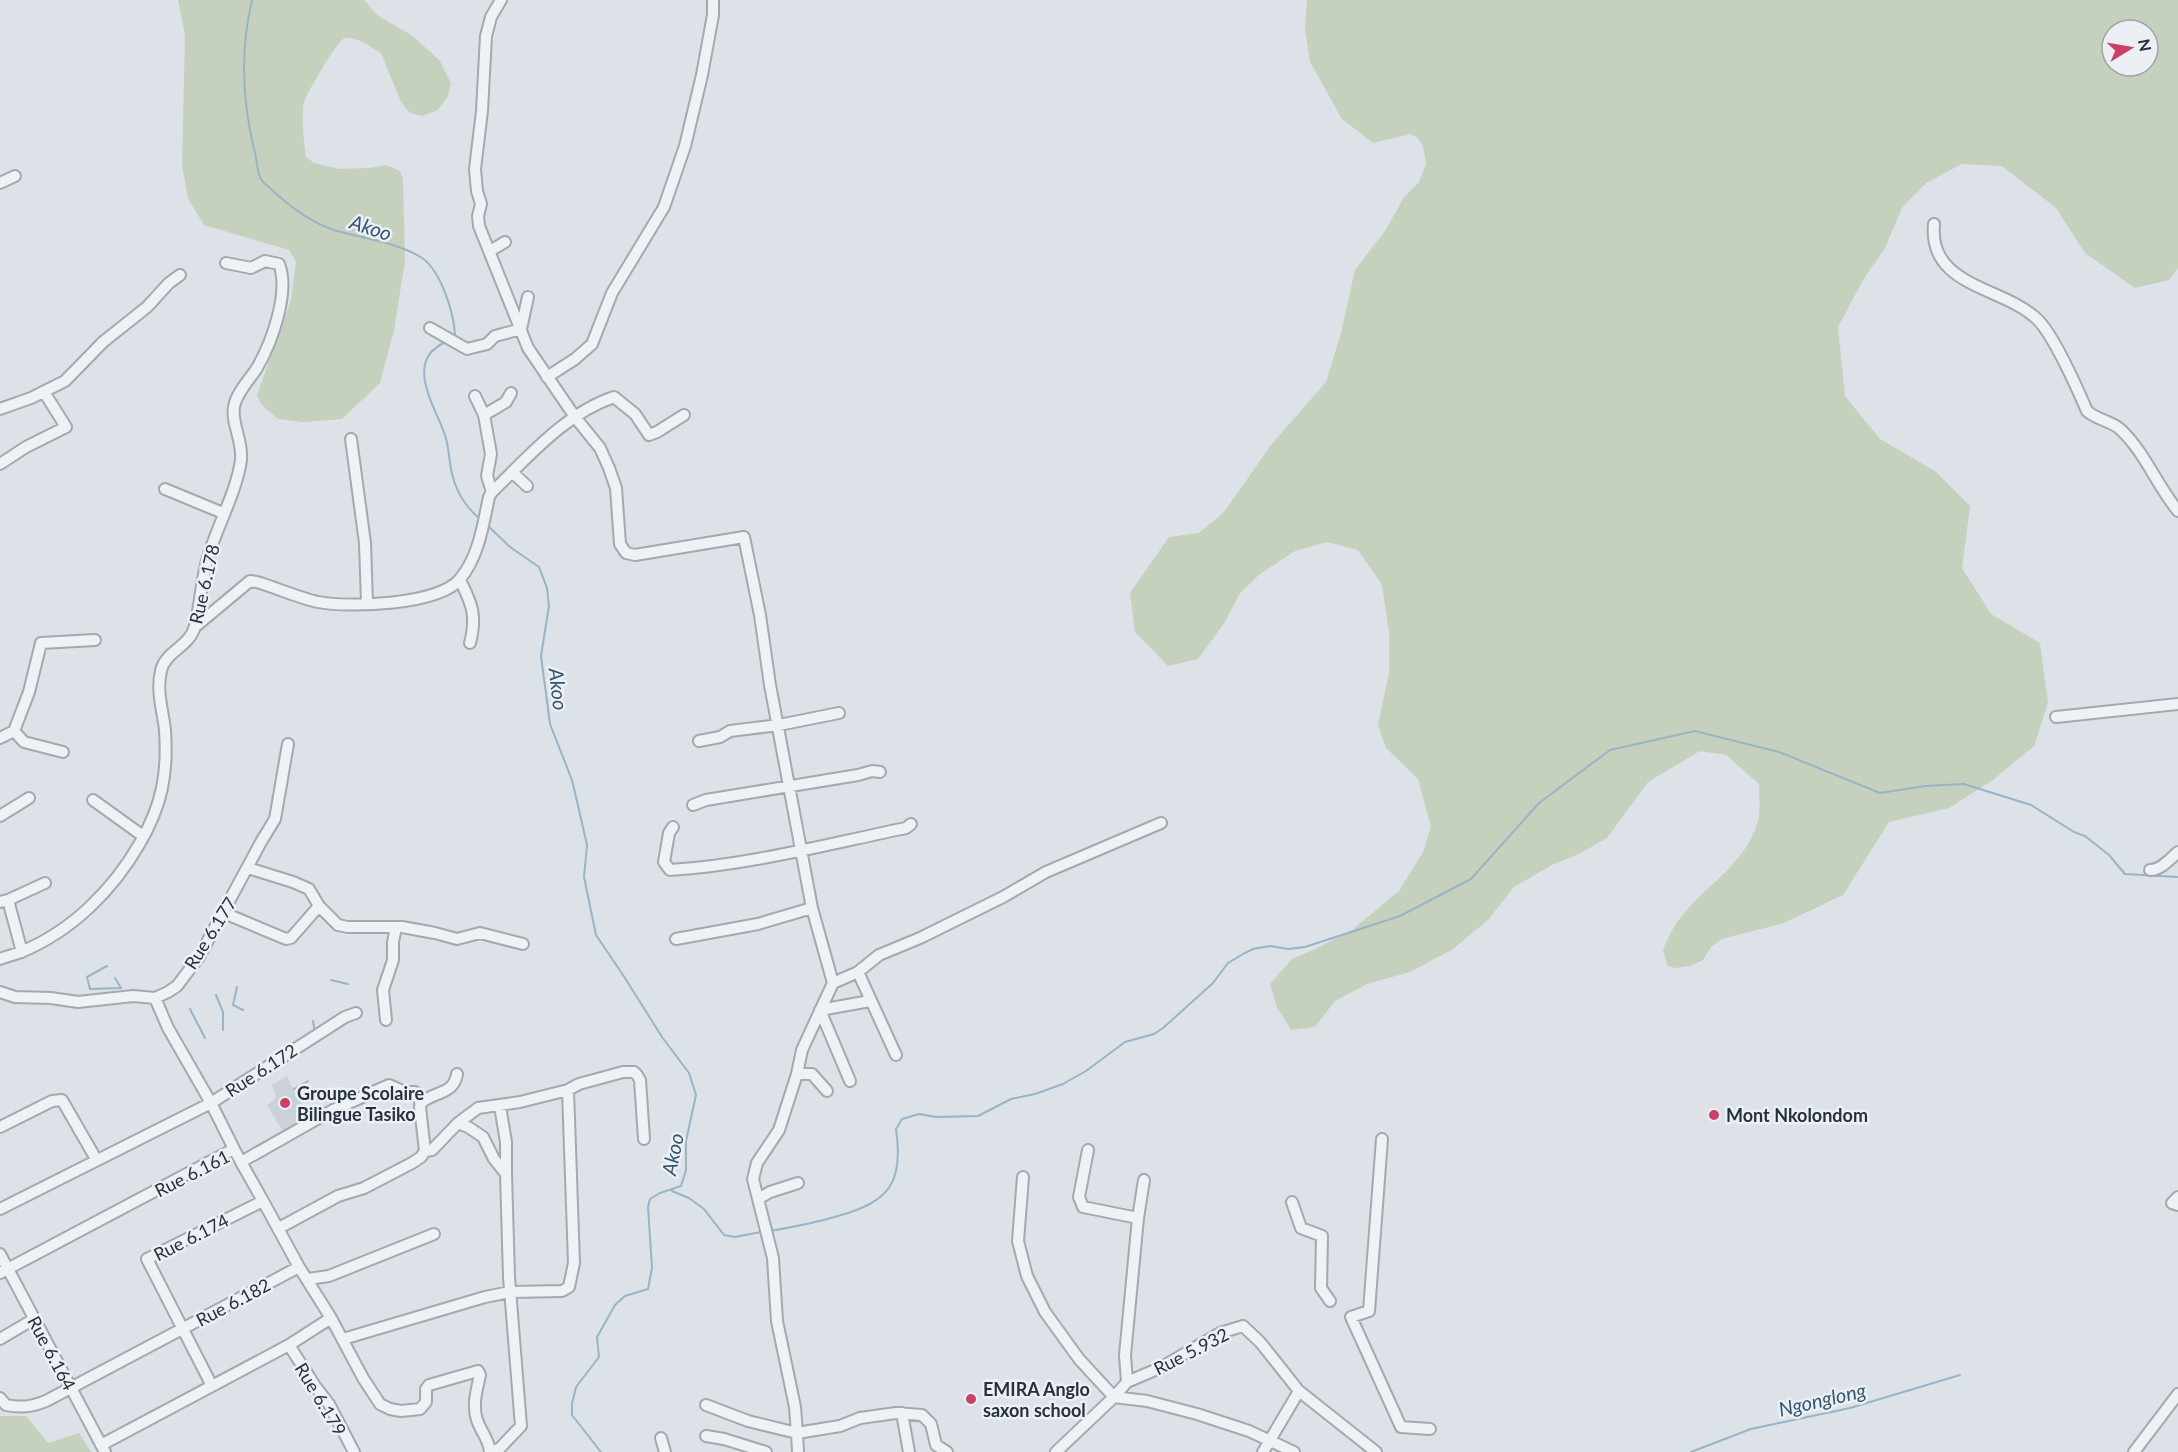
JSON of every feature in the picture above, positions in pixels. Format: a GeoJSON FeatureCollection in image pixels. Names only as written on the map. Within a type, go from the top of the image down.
{"type":"FeatureCollection","features":[{"type":"Feature","properties":{"kind":"street"},"geometry":{"type":"LineString","coordinates":[[501,0],[491,17],[486,36],[482,111],[475,169],[481,204],[478,216],[479,226],[528,348],[575,417],[600,448],[609,468],[616,488],[620,544],[626,553],[635,555],[744,537],[812,908],[833,983]]}},
{"type":"Feature","properties":{"kind":"street"},"geometry":{"type":"LineString","coordinates":[[547,376],[575,359],[592,344],[612,293],[664,207],[686,146],[702,75],[713,15],[713,0]]}},
{"type":"Feature","properties":{"kind":"street"},"geometry":{"type":"LineString","coordinates":[[0,183],[15,176]]}},
{"type":"Feature","properties":{"kind":"street"},"geometry":{"type":"LineString","coordinates":[[1934,224],[1933,236],[1940,259],[1953,274],[2025,310],[2038,319],[2049,335],[2087,411],[2096,419],[2119,428],[2144,459],[2178,511]]}},
{"type":"Feature","properties":{"kind":"street"},"geometry":{"type":"LineString","coordinates":[[490,250],[505,242]]}},
{"type":"Feature","properties":{"kind":"street","name":"Rue 6.178"},"geometry":{"type":"LineString","coordinates":[[0,959],[22,952],[58,932],[112,885],[143,836],[160,802],[163,789],[165,730],[159,690],[162,666],[165,660],[189,639],[196,626],[204,573],[223,513],[236,484],[241,461],[240,438],[234,415],[236,399],[260,363],[274,331],[281,302],[282,273],[279,264],[265,261],[250,268],[226,263]]}},
{"type":"Feature","properties":{"kind":"street"},"geometry":{"type":"LineString","coordinates":[[0,409],[65,381],[103,342],[147,307],[169,283],[180,275]]}},
{"type":"Feature","properties":{"kind":"street"},"geometry":{"type":"LineString","coordinates":[[521,329],[528,297]]}},
{"type":"Feature","properties":{"kind":"street"},"geometry":{"type":"LineString","coordinates":[[430,328],[467,349],[487,344],[495,336],[521,329]]}},
{"type":"Feature","properties":{"kind":"street"},"geometry":{"type":"LineString","coordinates":[[0,464],[31,444],[64,430],[66,425],[44,392]]}},
{"type":"Feature","properties":{"kind":"street"},"geometry":{"type":"LineString","coordinates":[[484,415],[506,402],[511,393]]}},
{"type":"Feature","properties":{"kind":"street"},"geometry":{"type":"LineString","coordinates":[[475,396],[484,415],[491,454],[487,476],[492,492]]}},
{"type":"Feature","properties":{"kind":"street"},"geometry":{"type":"LineString","coordinates":[[196,626],[250,581],[322,603],[408,602],[423,599],[460,580],[480,542],[492,492],[575,417],[601,401],[614,397],[635,414],[649,435],[684,415]]}},
{"type":"Feature","properties":{"kind":"street"},"geometry":{"type":"LineString","coordinates":[[351,439],[365,543],[367,603]]}},
{"type":"Feature","properties":{"kind":"street"},"geometry":{"type":"LineString","coordinates":[[512,472],[527,486]]}},
{"type":"Feature","properties":{"kind":"street"},"geometry":{"type":"LineString","coordinates":[[165,489],[223,513]]}},
{"type":"Feature","properties":{"kind":"street"},"geometry":{"type":"LineString","coordinates":[[460,580],[472,604],[473,632],[470,643]]}},
{"type":"Feature","properties":{"kind":"street"},"geometry":{"type":"LineString","coordinates":[[0,738],[14,731],[29,692],[41,642],[94,640]]}},
{"type":"Feature","properties":{"kind":"street"},"geometry":{"type":"LineString","coordinates":[[2056,717],[2178,704]]}},
{"type":"Feature","properties":{"kind":"street"},"geometry":{"type":"LineString","coordinates":[[699,741],[720,737],[730,731],[779,725],[840,713]]}},
{"type":"Feature","properties":{"kind":"street"},"geometry":{"type":"LineString","coordinates":[[14,731],[24,742],[63,752]]}},
{"type":"Feature","properties":{"kind":"street","name":"Rue 6.177"},"geometry":{"type":"LineString","coordinates":[[155,998],[177,986],[199,957],[273,824],[288,744]]}},
{"type":"Feature","properties":{"kind":"street"},"geometry":{"type":"LineString","coordinates":[[693,805],[706,800],[872,771],[880,772]]}},
{"type":"Feature","properties":{"kind":"street"},"geometry":{"type":"LineString","coordinates":[[0,816],[29,798]]}},
{"type":"Feature","properties":{"kind":"street"},"geometry":{"type":"LineString","coordinates":[[93,800],[143,836]]}},
{"type":"Feature","properties":{"kind":"street"},"geometry":{"type":"LineString","coordinates":[[798,1452],[795,1407],[777,1321],[773,1258],[753,1179],[757,1163],[779,1130],[797,1074],[802,1050],[833,983],[858,972],[879,955],[920,938],[1003,897],[1046,872],[1161,823]]}},
{"type":"Feature","properties":{"kind":"street"},"geometry":{"type":"LineString","coordinates":[[673,827],[669,833],[664,862],[670,870],[801,850],[906,828],[911,824]]}},
{"type":"Feature","properties":{"kind":"street"},"geometry":{"type":"LineString","coordinates":[[2150,870],[2163,866],[2178,852]]}},
{"type":"Feature","properties":{"kind":"street"},"geometry":{"type":"LineString","coordinates":[[248,868],[309,889],[319,906],[338,925],[396,927],[457,939],[480,933],[523,944]]}},
{"type":"Feature","properties":{"kind":"street"},"geometry":{"type":"LineString","coordinates":[[22,952],[4,901],[45,883]]}},
{"type":"Feature","properties":{"kind":"street"},"geometry":{"type":"LineString","coordinates":[[224,913],[286,939],[291,938],[319,906]]}},
{"type":"Feature","properties":{"kind":"street"},"geometry":{"type":"LineString","coordinates":[[676,939],[758,924],[812,908]]}},
{"type":"Feature","properties":{"kind":"street"},"geometry":{"type":"LineString","coordinates":[[386,1020],[383,990],[393,960],[396,927]]}},
{"type":"Feature","properties":{"kind":"street"},"geometry":{"type":"LineString","coordinates":[[858,972],[896,1055]]}},
{"type":"Feature","properties":{"kind":"street"},"geometry":{"type":"LineString","coordinates":[[0,992],[15,997],[51,998],[78,1002],[133,996],[155,998],[168,1028],[211,1103],[0,1209]]}},
{"type":"Feature","properties":{"kind":"street"},"geometry":{"type":"LineString","coordinates":[[820,1010],[870,1001]]}},
{"type":"Feature","properties":{"kind":"street"},"geometry":{"type":"LineString","coordinates":[[820,1010],[850,1081]]}},
{"type":"Feature","properties":{"kind":"street","name":"Rue 6.172"},"geometry":{"type":"LineString","coordinates":[[234,1149],[211,1103],[345,1017],[356,1013]]}},
{"type":"Feature","properties":{"kind":"street"},"geometry":{"type":"LineString","coordinates":[[279,1228],[338,1196],[364,1188],[412,1163],[426,1151],[432,1150],[458,1123],[478,1108],[500,1106],[623,1072],[634,1072],[640,1080],[644,1139]]}},
{"type":"Feature","properties":{"kind":"street"},"geometry":{"type":"LineString","coordinates":[[426,1151],[421,1103],[448,1090],[453,1086],[458,1074]]}},
{"type":"Feature","properties":{"kind":"street"},"geometry":{"type":"LineString","coordinates":[[797,1074],[812,1074],[827,1091]]}},
{"type":"Feature","properties":{"kind":"street","name":"Rue 6.161"},"geometry":{"type":"LineString","coordinates":[[4,1271],[234,1149],[241,1162],[333,1110],[389,1085],[405,1092],[415,1092],[421,1103]]}},
{"type":"Feature","properties":{"kind":"street"},"geometry":{"type":"LineString","coordinates":[[343,1340],[458,1304],[510,1292],[562,1292],[569,1287],[574,1271],[574,1239],[568,1089]]}},
{"type":"Feature","properties":{"kind":"street"},"geometry":{"type":"LineString","coordinates":[[0,1127],[52,1101],[62,1101],[96,1160]]}},
{"type":"Feature","properties":{"kind":"street"},"geometry":{"type":"LineString","coordinates":[[241,1162],[375,1399],[390,1409],[411,1411],[420,1408],[426,1402],[426,1389],[429,1386],[478,1371],[480,1375],[475,1398],[476,1416],[489,1442],[491,1452],[500,1448],[520,1428],[521,1423],[510,1292],[505,1135],[500,1106]]}},
{"type":"Feature","properties":{"kind":"street"},"geometry":{"type":"LineString","coordinates":[[458,1123],[468,1126],[483,1137],[494,1159],[507,1174]]}},
{"type":"Feature","properties":{"kind":"street"},"geometry":{"type":"LineString","coordinates":[[1382,1139],[1369,1311],[1352,1317],[1401,1427],[1430,1429]]}},
{"type":"Feature","properties":{"kind":"street"},"geometry":{"type":"LineString","coordinates":[[1088,1150],[1079,1197],[1083,1207],[1138,1218]]}},
{"type":"Feature","properties":{"kind":"street"},"geometry":{"type":"LineString","coordinates":[[1023,1177],[1018,1241],[1027,1276],[1045,1312],[1078,1359],[1114,1397],[1147,1401],[1197,1414],[1272,1440],[1294,1452]]}},
{"type":"Feature","properties":{"kind":"street"},"geometry":{"type":"LineString","coordinates":[[1127,1382],[1125,1355],[1138,1218],[1144,1180]]}},
{"type":"Feature","properties":{"kind":"street"},"geometry":{"type":"LineString","coordinates":[[758,1199],[770,1192],[798,1183]]}},
{"type":"Feature","properties":{"kind":"street"},"geometry":{"type":"LineString","coordinates":[[2178,1197],[2172,1203],[2178,1205]]}},
{"type":"Feature","properties":{"kind":"street","name":"Rue 6.174"},"geometry":{"type":"LineString","coordinates":[[212,1386],[147,1259],[263,1201]]}},
{"type":"Feature","properties":{"kind":"street"},"geometry":{"type":"LineString","coordinates":[[1292,1202],[1301,1228],[1322,1236],[1321,1288],[1330,1301]]}},
{"type":"Feature","properties":{"kind":"street"},"geometry":{"type":"LineString","coordinates":[[308,1279],[329,1276],[434,1234]]}},
{"type":"Feature","properties":{"kind":"street","name":"Rue 6.164"},"geometry":{"type":"LineString","coordinates":[[0,1254],[4,1271],[34,1319],[103,1449]]}},
{"type":"Feature","properties":{"kind":"street","name":"Rue 6.182"},"geometry":{"type":"LineString","coordinates":[[0,1398],[7,1406],[33,1406],[299,1267]]}},
{"type":"Feature","properties":{"kind":"street"},"geometry":{"type":"LineString","coordinates":[[103,1449],[289,1345],[331,1318]]}},
{"type":"Feature","properties":{"kind":"street"},"geometry":{"type":"LineString","coordinates":[[0,1339],[34,1319]]}},
{"type":"Feature","properties":{"kind":"street","name":"Rue 5.932"},"geometry":{"type":"LineString","coordinates":[[1056,1452],[1127,1382],[1162,1367],[1220,1333],[1243,1326],[1260,1342],[1299,1392],[1376,1452]]}},
{"type":"Feature","properties":{"kind":"street","name":"Rue 6.179"},"geometry":{"type":"LineString","coordinates":[[289,1345],[329,1404],[354,1452]]}},
{"type":"Feature","properties":{"kind":"street"},"geometry":{"type":"LineString","coordinates":[[1263,1452],[1299,1392]]}},
{"type":"Feature","properties":{"kind":"street"},"geometry":{"type":"LineString","coordinates":[[2134,1452],[2178,1394]]}},
{"type":"Feature","properties":{"kind":"street"},"geometry":{"type":"LineString","coordinates":[[706,1405],[757,1423],[797,1433],[840,1426],[860,1418],[902,1413],[922,1414],[931,1424],[936,1445],[947,1452]]}},
{"type":"Feature","properties":{"kind":"street"},"geometry":{"type":"LineString","coordinates":[[902,1413],[909,1452]]}},
{"type":"Feature","properties":{"kind":"street"},"geometry":{"type":"LineString","coordinates":[[706,1436],[766,1452]]}},
{"type":"Feature","properties":{"kind":"street"},"geometry":{"type":"LineString","coordinates":[[661,1438],[665,1452]]}},
{"type":"Feature","properties":{"kind":"shaded area","name":"Groupe Scolaire Bilingue Tasiko"},"geometry":{"type":"Polygon","coordinates":[[[287,1076],[309,1119],[284,1133],[267,1105],[276,1098],[272,1085],[287,1076]]]}},
{"type":"Feature","properties":{"kind":"green space"},"geometry":{"type":"Polygon","coordinates":[[[178,0],[364,0],[377,15],[413,36],[440,61],[451,83],[448,96],[438,110],[422,116],[410,113],[401,102],[381,53],[363,42],[348,38],[343,39],[335,49],[304,102],[306,157],[314,163],[339,169],[386,165],[400,171],[403,179],[405,261],[394,330],[380,383],[342,419],[303,422],[278,419],[261,404],[257,395],[291,300],[296,262],[289,250],[204,225],[188,198],[182,165],[185,35],[178,0]]]}},
{"type":"Feature","properties":{"kind":"green space"},"geometry":{"type":"Polygon","coordinates":[[[1307,0],[2178,0],[2178,268],[2169,280],[2135,288],[2085,253],[2056,208],[2002,166],[1962,164],[1926,183],[1902,208],[1885,248],[1863,280],[1838,327],[1845,396],[1880,439],[1935,471],[1970,506],[1962,568],[1991,614],[2040,643],[2048,703],[2034,746],[1993,780],[1949,808],[1889,822],[1843,895],[1784,923],[1722,939],[1711,947],[1703,960],[1690,966],[1675,968],[1668,966],[1663,951],[1672,930],[1696,900],[1737,860],[1753,835],[1759,813],[1759,784],[1726,755],[1700,751],[1648,782],[1607,838],[1514,887],[1488,920],[1453,949],[1410,972],[1367,984],[1335,1001],[1315,1027],[1291,1030],[1277,1007],[1270,984],[1292,959],[1351,931],[1399,891],[1423,852],[1431,827],[1418,779],[1386,748],[1378,725],[1389,673],[1389,633],[1382,585],[1358,550],[1327,542],[1295,551],[1260,574],[1240,593],[1225,622],[1198,659],[1168,666],[1135,632],[1130,593],[1169,537],[1199,533],[1224,512],[1271,445],[1326,382],[1341,333],[1355,270],[1385,231],[1404,197],[1419,182],[1426,164],[1423,146],[1418,138],[1410,134],[1373,143],[1342,119],[1310,62],[1305,28],[1307,0]]]}},
{"type":"Feature","properties":{"kind":"green space"},"geometry":{"type":"Polygon","coordinates":[[[0,1416],[26,1416],[48,1443],[79,1433],[91,1452],[0,1452],[0,1416]]]}},
{"type":"Feature","properties":{"kind":"waterway","name":"Akoo"},"geometry":{"type":"LineString","coordinates":[[252,0],[244,57],[245,96],[261,179],[292,207],[322,225],[390,244],[422,258],[441,282],[454,326],[453,338]]}},
{"type":"Feature","properties":{"kind":"waterway","name":"Akoo"},"geometry":{"type":"LineString","coordinates":[[446,342],[433,350],[426,360],[424,372],[426,384],[446,438],[456,487],[463,501],[480,519]]}},
{"type":"Feature","properties":{"kind":"waterway","name":"Akoo"},"geometry":{"type":"LineString","coordinates":[[486,524],[510,547],[539,567],[547,588],[549,606],[541,656],[550,724],[572,780],[587,845],[584,877],[596,935],[662,1037],[689,1073],[696,1095],[686,1141],[686,1170],[681,1186],[650,1199],[648,1207],[652,1268],[648,1289],[625,1296],[615,1305],[597,1337],[599,1357],[576,1387],[572,1415],[601,1452]]}},
{"type":"Feature","properties":{"kind":"waterway"},"geometry":{"type":"LineString","coordinates":[[770,1231],[838,1216],[870,1204],[881,1197],[895,1177],[898,1148],[896,1129],[902,1119],[919,1114],[936,1117],[978,1116],[1011,1099],[1035,1094],[1063,1084],[1086,1071],[1125,1042],[1154,1034],[1163,1028],[1213,983],[1228,963],[1243,954],[1253,949],[1270,946],[1288,949],[1305,947],[1400,916],[1471,879],[1539,803],[1610,750],[1695,731],[1779,752],[1880,793],[1925,786],[1964,784],[2031,805],[2074,832],[2085,836],[2109,855],[2125,874],[2178,877]]}},
{"type":"Feature","properties":{"kind":"waterway"},"geometry":{"type":"LineString","coordinates":[[107,966],[87,977],[90,989],[121,988],[115,978]]}},
{"type":"Feature","properties":{"kind":"waterway"},"geometry":{"type":"LineString","coordinates":[[331,980],[348,984]]}},
{"type":"Feature","properties":{"kind":"waterway"},"geometry":{"type":"LineString","coordinates":[[237,987],[233,1005],[243,1010]]}},
{"type":"Feature","properties":{"kind":"waterway"},"geometry":{"type":"LineString","coordinates":[[216,995],[223,1012],[223,1030]]}},
{"type":"Feature","properties":{"kind":"waterway"},"geometry":{"type":"LineString","coordinates":[[190,1009],[205,1038]]}},
{"type":"Feature","properties":{"kind":"waterway"},"geometry":{"type":"LineString","coordinates":[[313,1021],[315,1032]]}},
{"type":"Feature","properties":{"kind":"waterway"},"geometry":{"type":"LineString","coordinates":[[294,1089],[308,1081]]}},
{"type":"Feature","properties":{"kind":"waterway"},"geometry":{"type":"LineString","coordinates":[[672,1191],[689,1198],[704,1209],[724,1235],[735,1237],[761,1232]]}},
{"type":"Feature","properties":{"kind":"waterway","name":"Ngonglong"},"geometry":{"type":"LineString","coordinates":[[1691,1452],[1751,1429],[1850,1408],[1960,1375]]}},
{"type":"Feature","properties":{"kind":"place","name":"Groupe Scolaire Bilingue Tasiko"},"geometry":{"type":"Point","coordinates":[285,1103]}},
{"type":"Feature","properties":{"kind":"place","name":"Mont Nkolondom"},"geometry":{"type":"Point","coordinates":[1714,1115]}},
{"type":"Feature","properties":{"kind":"place","name":"EMIRA Anglo saxon school"},"geometry":{"type":"Point","coordinates":[971,1399]}}]}
